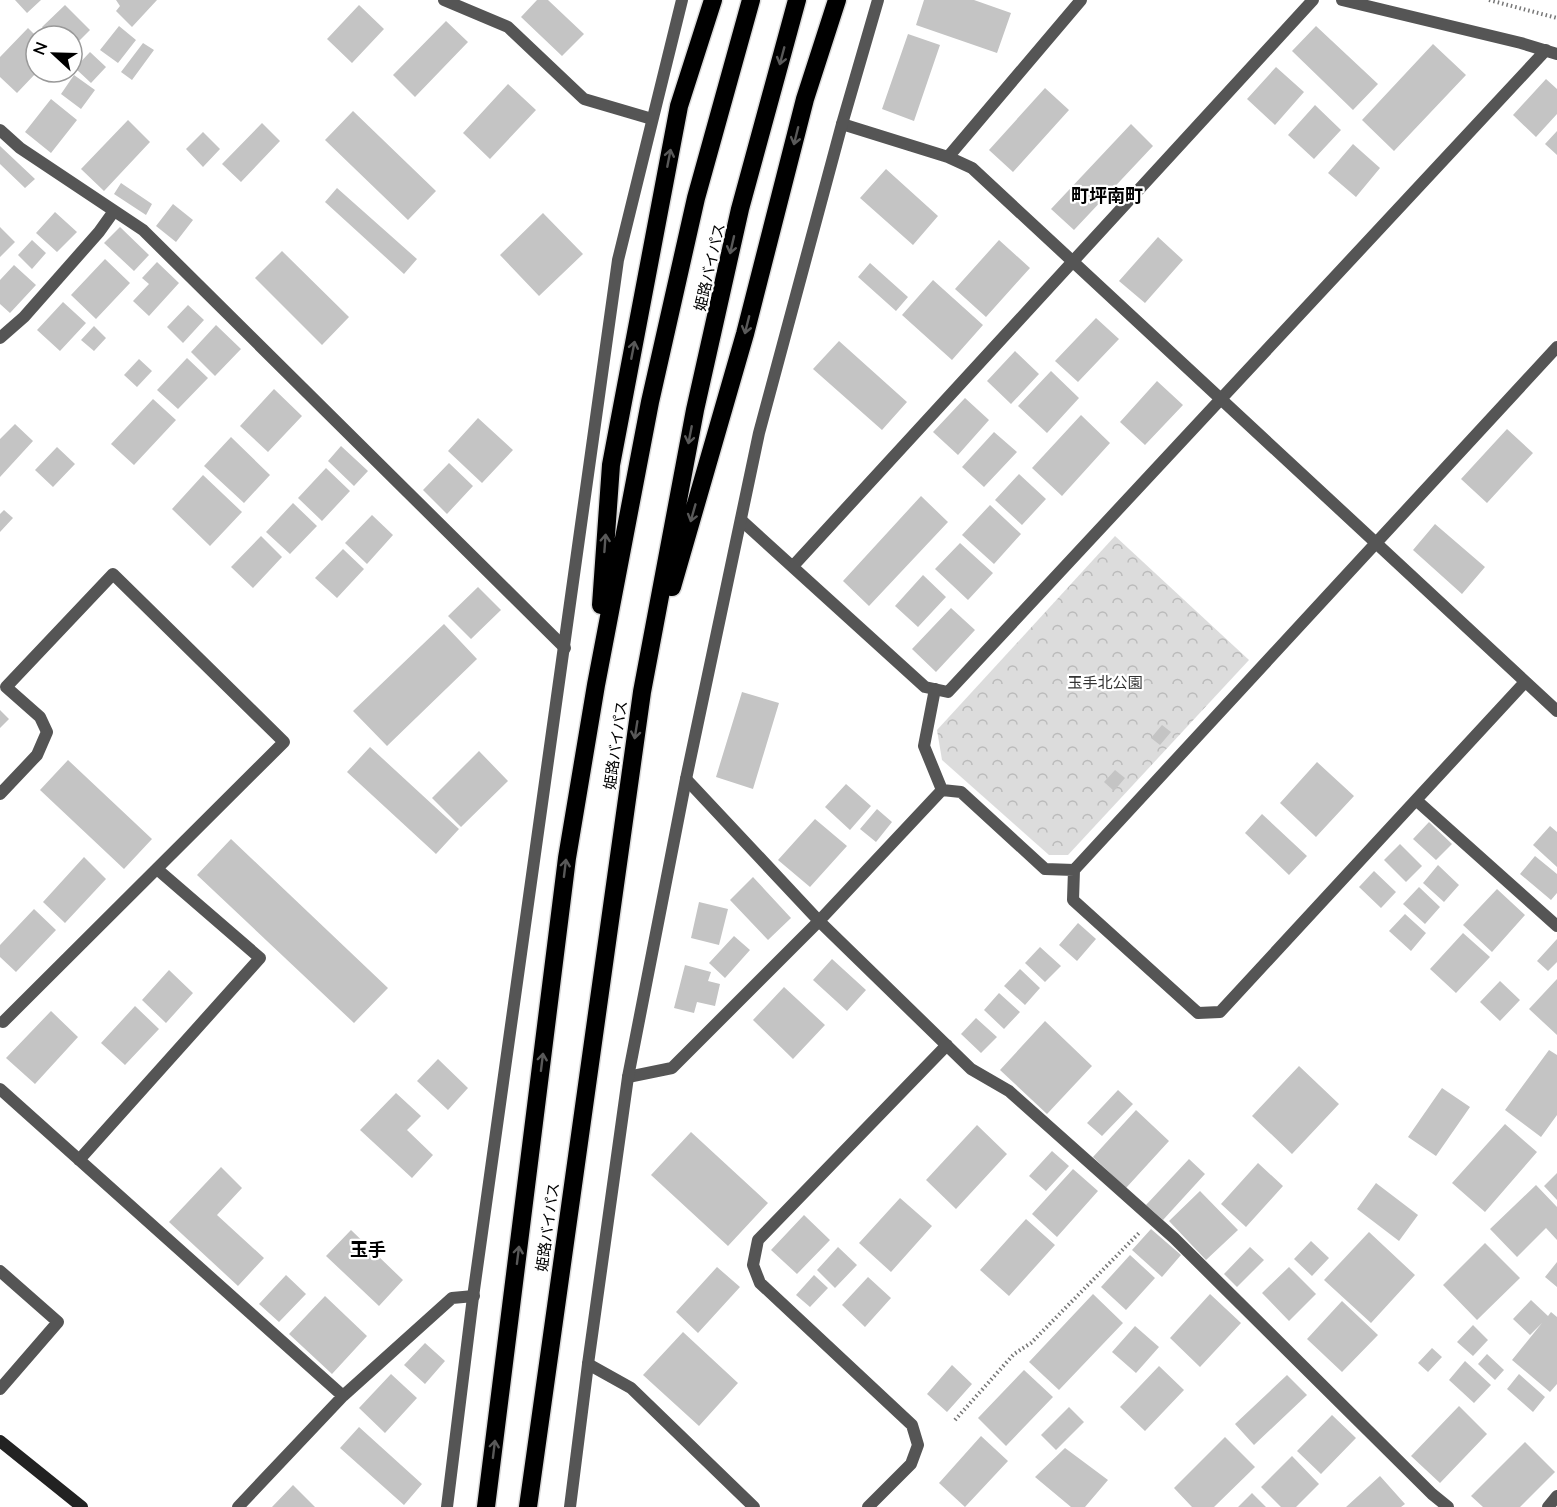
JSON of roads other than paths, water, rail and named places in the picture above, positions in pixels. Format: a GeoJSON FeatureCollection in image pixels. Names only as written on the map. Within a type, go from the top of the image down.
{"type":"FeatureCollection","features":[{"type":"Feature","properties":{"kind":"highway"},"geometry":{"type":"LineString","coordinates":[[596,685],[611,465],[679,106],[713,0]]}},
{"type":"Feature","properties":{"kind":"highway","name":"姫路バイパス"},"geometry":{"type":"LineString","coordinates":[[486,1507],[567,858],[596,685],[650,402],[696,198],[752,0]]}},
{"type":"Feature","properties":{"kind":"highway","name":"姫路バイパス"},"geometry":{"type":"LineString","coordinates":[[528,1507],[642,692],[695,410],[741,209],[797,0]]}},
{"type":"Feature","properties":{"kind":"highway"},"geometry":{"type":"LineString","coordinates":[[642,692],[745,333],[805,99],[837,0]]}},
{"type":"Feature","properties":{"kind":"main road"},"geometry":{"type":"LineString","coordinates":[[0,1442],[82,1507]]}},
{"type":"Feature","properties":{"kind":"street"},"geometry":{"type":"LineString","coordinates":[[444,0],[508,27],[584,99],[652,118]]}},
{"type":"Feature","properties":{"kind":"street"},"geometry":{"type":"LineString","coordinates":[[447,1507],[474,1296],[618,260],[682,0]]}},
{"type":"Feature","properties":{"kind":"street"},"geometry":{"type":"LineString","coordinates":[[570,1507],[628,1077],[686,779],[759,433],[842,124],[878,0]]}},
{"type":"Feature","properties":{"kind":"street"},"geometry":{"type":"LineString","coordinates":[[948,157],[1081,0]]}},
{"type":"Feature","properties":{"kind":"street"},"geometry":{"type":"LineString","coordinates":[[794,565],[1313,0]]}},
{"type":"Feature","properties":{"kind":"street"},"geometry":{"type":"LineString","coordinates":[[741,520],[794,565],[925,687],[948,692],[1220,399],[1551,52],[1342,0]]}},
{"type":"Feature","properties":{"kind":"street"},"geometry":{"type":"LineString","coordinates":[[842,124],[948,157],[972,168],[1557,711]]}},
{"type":"Feature","properties":{"kind":"street"},"geometry":{"type":"LineString","coordinates":[[0,130],[20,148],[142,230],[242,326],[565,648]]}},
{"type":"Feature","properties":{"kind":"street"},"geometry":{"type":"LineString","coordinates":[[0,338],[24,317],[99,232],[114,211]]}},
{"type":"Feature","properties":{"kind":"street"},"geometry":{"type":"LineString","coordinates":[[1525,682],[1220,1012],[1198,1012],[1073,900],[1074,870],[1557,347]]}},
{"type":"Feature","properties":{"kind":"street"},"geometry":{"type":"LineString","coordinates":[[0,794],[37,755],[47,732],[40,717],[3,684],[113,574],[284,742],[1,1022]]}},
{"type":"Feature","properties":{"kind":"street"},"geometry":{"type":"LineString","coordinates":[[935,689],[924,746],[942,790]]}},
{"type":"Feature","properties":{"kind":"street"},"geometry":{"type":"LineString","coordinates":[[686,779],[819,921],[971,1069],[1009,1091],[1174,1238],[1449,1507]]}},
{"type":"Feature","properties":{"kind":"street"},"geometry":{"type":"LineString","coordinates":[[942,790],[961,792],[1045,869],[1074,870]]}},
{"type":"Feature","properties":{"kind":"street"},"geometry":{"type":"LineString","coordinates":[[628,1077],[672,1068],[819,921],[942,790]]}},
{"type":"Feature","properties":{"kind":"street"},"geometry":{"type":"LineString","coordinates":[[1416,800],[1557,926]]}},
{"type":"Feature","properties":{"kind":"street"},"geometry":{"type":"LineString","coordinates":[[79,1160],[260,958],[157,869]]}},
{"type":"Feature","properties":{"kind":"street"},"geometry":{"type":"LineString","coordinates":[[868,1507],[911,1464],[918,1445],[912,1425],[760,1282],[753,1265],[758,1240],[947,1045]]}},
{"type":"Feature","properties":{"kind":"street"},"geometry":{"type":"LineString","coordinates":[[0,1089],[343,1396]]}},
{"type":"Feature","properties":{"kind":"street"},"geometry":{"type":"LineString","coordinates":[[0,1271],[58,1322],[0,1389]]}},
{"type":"Feature","properties":{"kind":"street"},"geometry":{"type":"LineString","coordinates":[[238,1507],[343,1396],[452,1298],[474,1296]]}},
{"type":"Feature","properties":{"kind":"street"},"geometry":{"type":"LineString","coordinates":[[588,1364],[631,1388],[754,1507]]}},
{"type":"Feature","properties":{"kind":"street"},"geometry":{"type":"LineString","coordinates":[[1548,1507],[1557,1496]]}},
{"type":"Feature","properties":{"kind":"district","name":"町坪南町"},"geometry":{"type":"Point","coordinates":[1107,195]}},
{"type":"Feature","properties":{"kind":"district","name":"玉手"},"geometry":{"type":"Point","coordinates":[368,1249]}},
{"type":"Feature","properties":{"kind":"park label","name":"玉手北公園"},"geometry":{"type":"Point","coordinates":[1105,682]}}]}
